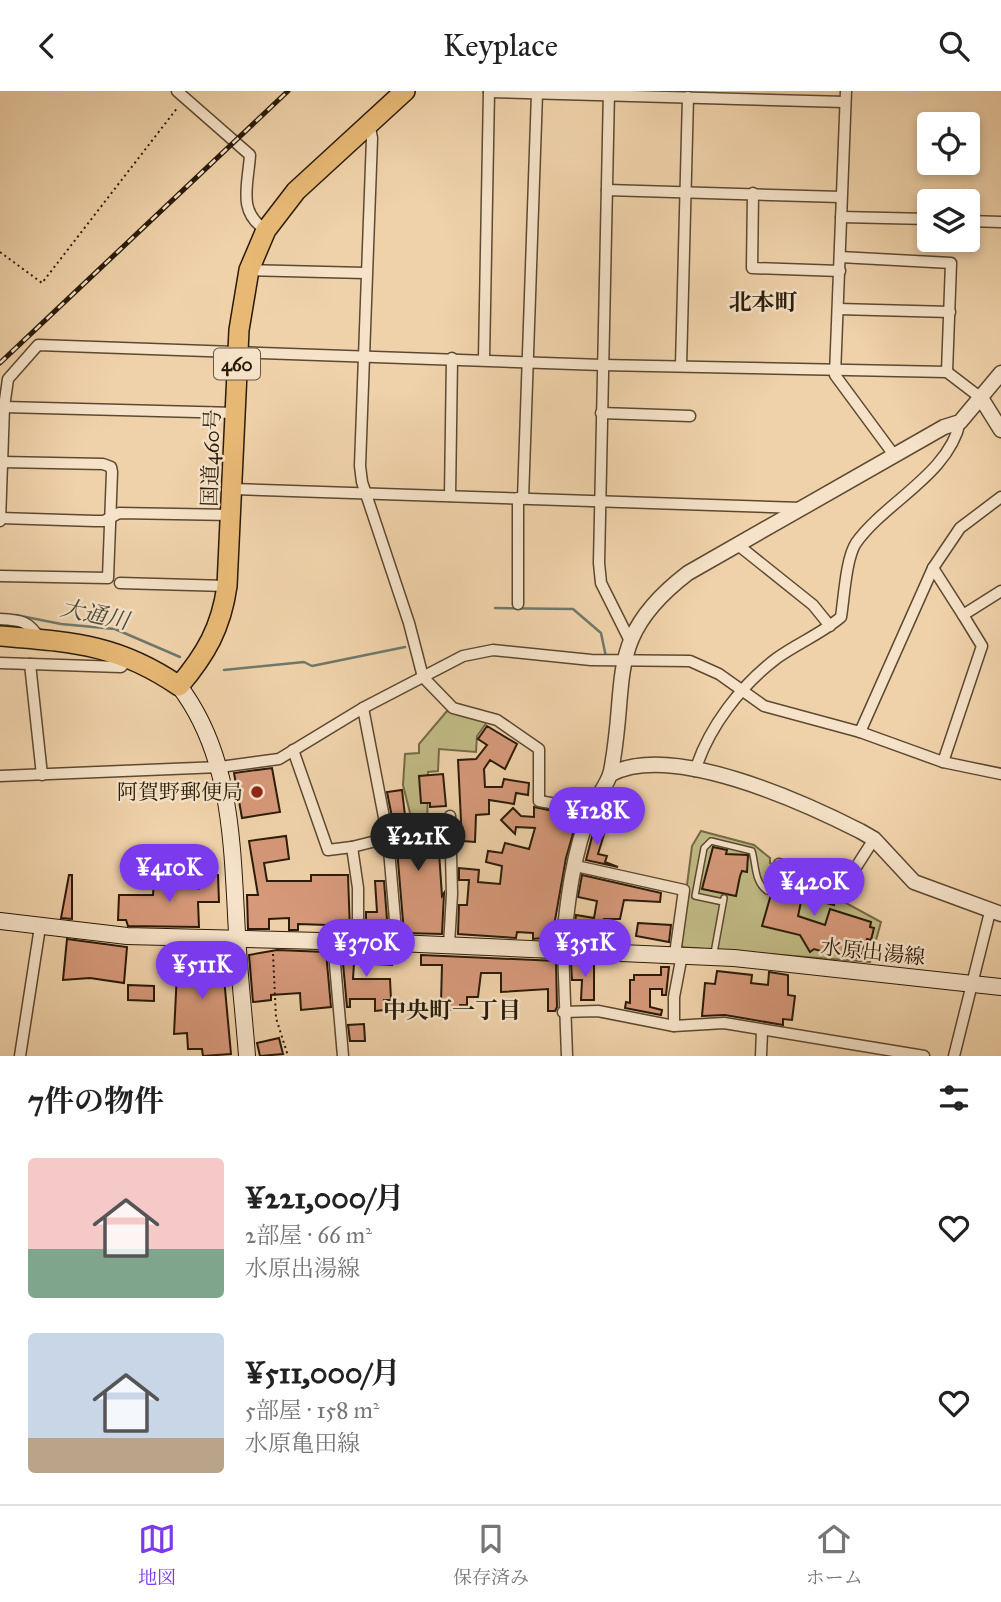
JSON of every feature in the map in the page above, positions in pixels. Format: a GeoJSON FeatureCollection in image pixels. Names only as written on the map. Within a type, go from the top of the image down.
{"type":"FeatureCollection","features":[{"type":"Feature","properties":{"kind":"highway","name":"国道460号"},"geometry":{"type":"LineString","coordinates":[[179,686],[214,639],[221,622],[227,586],[232,515],[241,313],[249,270],[266,230],[315,171],[405,91]]}},
{"type":"Feature","properties":{"kind":"highway"},"geometry":{"type":"LineString","coordinates":[[0,636],[93,646],[131,657],[179,686]]}},
{"type":"Feature","properties":{"kind":"main road"},"geometry":{"type":"LineString","coordinates":[[179,686],[202,720],[220,767],[230,838],[247,1056]]}},
{"type":"Feature","properties":{"kind":"main road","name":"水原出湯線"},"geometry":{"type":"LineString","coordinates":[[0,921],[127,936],[237,937],[713,957],[1001,987]]}},
{"type":"Feature","properties":{"kind":"street"},"geometry":{"type":"LineString","coordinates":[[484,359],[489,92],[688,97],[845,96],[835,375],[894,455]]}},
{"type":"Feature","properties":{"kind":"street"},"geometry":{"type":"LineString","coordinates":[[518,604],[537,93]]}},
{"type":"Feature","properties":{"kind":"street"},"geometry":{"type":"LineString","coordinates":[[609,93],[599,501],[601,583],[629,641]]}},
{"type":"Feature","properties":{"kind":"street"},"geometry":{"type":"LineString","coordinates":[[181,94],[250,155],[246,212],[253,223],[266,230]]}},
{"type":"Feature","properties":{"kind":"street"},"geometry":{"type":"LineString","coordinates":[[681,366],[688,97]]}},
{"type":"Feature","properties":{"kind":"street"},"geometry":{"type":"LineString","coordinates":[[369,123],[372,138],[360,465],[423,677],[453,708],[497,720],[539,749],[539,801],[591,810]]}},
{"type":"Feature","properties":{"kind":"street"},"geometry":{"type":"LineString","coordinates":[[607,190],[841,197]]}},
{"type":"Feature","properties":{"kind":"street"},"geometry":{"type":"LineString","coordinates":[[753,193],[752,268],[840,271]]}},
{"type":"Feature","properties":{"kind":"street"},"geometry":{"type":"LineString","coordinates":[[841,217],[917,219]]}},
{"type":"Feature","properties":{"kind":"street"},"geometry":{"type":"LineString","coordinates":[[980,221],[1001,222]]}},
{"type":"Feature","properties":{"kind":"street"},"geometry":{"type":"LineString","coordinates":[[840,257],[951,263],[947,372]]}},
{"type":"Feature","properties":{"kind":"street"},"geometry":{"type":"LineString","coordinates":[[249,270],[365,272]]}},
{"type":"Feature","properties":{"kind":"street"},"geometry":{"type":"LineString","coordinates":[[838,309],[950,312]]}},
{"type":"Feature","properties":{"kind":"street"},"geometry":{"type":"LineString","coordinates":[[232,515],[111,515],[104,521],[0,519],[4,407],[8,379],[38,345],[602,365],[947,372],[981,398],[1001,430]]}},
{"type":"Feature","properties":{"kind":"street"},"geometry":{"type":"LineString","coordinates":[[450,496],[452,358]]}},
{"type":"Feature","properties":{"kind":"street"},"geometry":{"type":"LineString","coordinates":[[695,771],[702,747],[741,692],[779,657],[831,626],[841,617],[855,544],[923,479],[957,436],[960,422],[1001,373]]}},
{"type":"Feature","properties":{"kind":"street"},"geometry":{"type":"LineString","coordinates":[[4,407],[236,413]]}},
{"type":"Feature","properties":{"kind":"street"},"geometry":{"type":"LineString","coordinates":[[601,413],[690,416]]}},
{"type":"Feature","properties":{"kind":"street"},"geometry":{"type":"LineString","coordinates":[[567,1056],[563,1012],[563,949],[576,866],[591,810],[611,774],[624,661],[629,641],[646,611],[659,596],[688,573],[944,426],[960,422]]}},
{"type":"Feature","properties":{"kind":"street"},"geometry":{"type":"LineString","coordinates":[[0,576],[108,578],[112,472],[108,465],[2,462]]}},
{"type":"Feature","properties":{"kind":"street"},"geometry":{"type":"LineString","coordinates":[[233,489],[801,508]]}},
{"type":"Feature","properties":{"kind":"street"},"geometry":{"type":"LineString","coordinates":[[860,733],[933,568],[960,528],[1001,497]]}},
{"type":"Feature","properties":{"kind":"street"},"geometry":{"type":"LineString","coordinates":[[738,545],[813,605],[831,626]]}},
{"type":"Feature","properties":{"kind":"street"},"geometry":{"type":"LineString","coordinates":[[933,568],[982,646],[943,762]]}},
{"type":"Feature","properties":{"kind":"street"},"geometry":{"type":"LineString","coordinates":[[120,583],[227,586]]}},
{"type":"Feature","properties":{"kind":"street"},"geometry":{"type":"LineString","coordinates":[[963,615],[1001,591]]}},
{"type":"Feature","properties":{"kind":"street"},"geometry":{"type":"LineString","coordinates":[[0,619],[24,621],[32,625],[40,639]]}},
{"type":"Feature","properties":{"kind":"street"},"geometry":{"type":"LineString","coordinates":[[0,776],[220,767],[279,759],[363,708],[463,656],[494,650],[624,661],[690,661],[719,674],[764,706],[860,733],[943,762],[1001,774]]}},
{"type":"Feature","properties":{"kind":"street"},"geometry":{"type":"LineString","coordinates":[[0,663],[121,667],[131,657]]}},
{"type":"Feature","properties":{"kind":"street"},"geometry":{"type":"LineString","coordinates":[[30,664],[42,775]]}},
{"type":"Feature","properties":{"kind":"street"},"geometry":{"type":"LineString","coordinates":[[363,708],[388,838],[397,943]]}},
{"type":"Feature","properties":{"kind":"street"},"geometry":{"type":"LineString","coordinates":[[293,750],[328,850],[388,838]]}},
{"type":"Feature","properties":{"kind":"street"},"geometry":{"type":"LineString","coordinates":[[611,774],[626,766],[658,765],[749,782],[818,810],[874,839],[914,882],[996,913],[954,1056]]}},
{"type":"Feature","properties":{"kind":"street"},"geometry":{"type":"LineString","coordinates":[[449,945],[452,894],[450,815]]}},
{"type":"Feature","properties":{"kind":"street"},"geometry":{"type":"LineString","coordinates":[[779,864],[844,886],[874,839]]}},
{"type":"Feature","properties":{"kind":"street"},"geometry":{"type":"LineString","coordinates":[[352,847],[358,888],[358,942]]}},
{"type":"Feature","properties":{"kind":"street"},"geometry":{"type":"LineString","coordinates":[[576,866],[684,890],[674,1025]]}},
{"type":"Feature","properties":{"kind":"street"},"geometry":{"type":"LineString","coordinates":[[20,1056],[40,927]]}},
{"type":"Feature","properties":{"kind":"street"},"geometry":{"type":"LineString","coordinates":[[333,941],[343,1056]]}},
{"type":"Feature","properties":{"kind":"street"},"geometry":{"type":"LineString","coordinates":[[563,1012],[598,1011],[674,1025],[724,1023],[923,1056]]}},
{"type":"Feature","properties":{"kind":"street"},"geometry":{"type":"LineString","coordinates":[[761,1056],[762,1031]]}},
{"type":"Feature","properties":{"kind":"lane"},"geometry":{"type":"LineString","coordinates":[[713,957],[723,900],[695,896],[704,848],[711,841],[752,851],[756,874],[761,887],[767,891]]}},
{"type":"Feature","properties":{"kind":"path"},"geometry":{"type":"LineString","coordinates":[[0,251],[42,283],[181,94]]}},
{"type":"Feature","properties":{"kind":"path"},"geometry":{"type":"LineString","coordinates":[[272,939],[276,1018],[288,1056]]}},
{"type":"Feature","properties":{"kind":"shaded area"},"geometry":{"type":"Polygon","coordinates":[[[447,711],[487,722],[477,736],[476,752],[439,749],[438,771],[428,772],[427,833],[415,833],[403,785],[405,754],[419,753],[419,744],[447,711]]]}},
{"type":"Feature","properties":{"kind":"shaded area"},"geometry":{"type":"Polygon","coordinates":[[[701,831],[754,845],[770,858],[770,863],[846,890],[844,902],[881,922],[870,962],[679,947],[692,846],[701,831]]]}},
{"type":"Feature","properties":{"kind":"building"},"geometry":{"type":"Polygon","coordinates":[[[487,726],[517,744],[505,769],[490,760],[484,769],[485,787],[502,787],[504,779],[529,783],[528,795],[516,793],[514,804],[489,800],[489,814],[476,815],[475,842],[462,841],[458,760],[476,759],[487,745],[478,739],[487,726]]]}},
{"type":"Feature","properties":{"kind":"building"},"geometry":{"type":"Polygon","coordinates":[[[272,768],[280,812],[242,818],[234,773],[272,768]]]}},
{"type":"Feature","properties":{"kind":"building"},"geometry":{"type":"Polygon","coordinates":[[[443,774],[446,806],[430,807],[430,803],[421,803],[419,776],[443,774]]]}},
{"type":"Feature","properties":{"kind":"building"},"geometry":{"type":"Polygon","coordinates":[[[402,790],[406,824],[410,823],[411,836],[429,835],[429,823],[437,823],[442,896],[444,893],[442,934],[404,933],[396,837],[387,792],[402,790]]]}},
{"type":"Feature","properties":{"kind":"building"},"geometry":{"type":"Polygon","coordinates":[[[534,807],[578,816],[566,858],[552,937],[533,939],[533,933],[517,932],[516,938],[458,934],[459,905],[467,905],[469,880],[459,880],[459,868],[479,870],[478,882],[500,884],[502,866],[486,862],[488,851],[502,853],[505,843],[529,849],[535,828],[516,827],[515,834],[501,820],[513,808],[521,816],[534,817],[534,807]]]}},
{"type":"Feature","properties":{"kind":"building"},"geometry":{"type":"Polygon","coordinates":[[[595,825],[606,828],[598,854],[607,856],[605,862],[618,867],[586,860],[595,825]]]}},
{"type":"Feature","properties":{"kind":"building"},"geometry":{"type":"Polygon","coordinates":[[[286,836],[289,859],[264,863],[267,881],[311,881],[311,875],[348,875],[350,931],[327,931],[327,925],[298,924],[298,930],[289,930],[289,918],[269,919],[269,929],[248,929],[247,895],[258,895],[249,841],[286,836]]]}},
{"type":"Feature","properties":{"kind":"building"},"geometry":{"type":"Polygon","coordinates":[[[713,847],[727,850],[726,854],[748,855],[747,872],[742,871],[736,896],[702,889],[713,847]]]}},
{"type":"Feature","properties":{"kind":"building"},"geometry":{"type":"Polygon","coordinates":[[[771,871],[836,894],[834,905],[802,897],[798,916],[825,925],[830,909],[871,922],[870,927],[874,928],[871,940],[867,939],[860,959],[832,951],[831,954],[814,949],[810,952],[800,935],[762,926],[772,891],[768,884],[771,871]]]}},
{"type":"Feature","properties":{"kind":"building"},"geometry":{"type":"Polygon","coordinates":[[[69,875],[72,875],[72,919],[61,918],[69,875]]]}},
{"type":"Feature","properties":{"kind":"building"},"geometry":{"type":"Polygon","coordinates":[[[199,875],[218,875],[219,902],[198,902],[199,927],[128,926],[126,920],[118,920],[119,895],[153,895],[154,880],[177,880],[177,889],[199,889],[199,875]]]}},
{"type":"Feature","properties":{"kind":"building"},"geometry":{"type":"Polygon","coordinates":[[[582,875],[661,893],[660,902],[624,900],[620,919],[604,919],[600,940],[573,940],[576,915],[594,918],[597,901],[578,897],[582,875]]]}},
{"type":"Feature","properties":{"kind":"building"},"geometry":{"type":"Polygon","coordinates":[[[375,881],[384,881],[388,932],[366,932],[366,912],[377,912],[375,881]]]}},
{"type":"Feature","properties":{"kind":"building"},"geometry":{"type":"Polygon","coordinates":[[[638,923],[671,925],[669,942],[636,936],[638,923]]]}},
{"type":"Feature","properties":{"kind":"building"},"geometry":{"type":"Polygon","coordinates":[[[67,939],[127,947],[124,983],[90,978],[63,980],[67,939]]]}},
{"type":"Feature","properties":{"kind":"building"},"geometry":{"type":"Polygon","coordinates":[[[174,948],[212,949],[222,956],[231,1054],[203,1056],[202,1049],[188,1049],[187,1033],[174,1034],[177,972],[174,972],[174,948]]]}},
{"type":"Feature","properties":{"kind":"building"},"geometry":{"type":"Polygon","coordinates":[[[277,950],[326,952],[331,1007],[301,1010],[300,993],[271,995],[271,1000],[253,1002],[249,955],[277,950]]]}},
{"type":"Feature","properties":{"kind":"building"},"geometry":{"type":"Polygon","coordinates":[[[342,952],[391,953],[392,965],[354,963],[353,979],[390,979],[391,1000],[384,1000],[384,1010],[375,1011],[375,999],[350,999],[350,1007],[347,1007],[342,952]]]}},
{"type":"Feature","properties":{"kind":"building"},"geometry":{"type":"Polygon","coordinates":[[[421,955],[556,961],[557,1007],[555,1011],[548,1011],[548,989],[501,992],[501,973],[481,973],[478,997],[467,997],[467,1005],[460,1005],[460,1010],[444,1010],[444,1002],[441,1002],[442,965],[421,965],[421,955]]]}},
{"type":"Feature","properties":{"kind":"building"},"geometry":{"type":"Polygon","coordinates":[[[571,963],[594,963],[594,1000],[581,1000],[582,980],[572,980],[571,963]]]}},
{"type":"Feature","properties":{"kind":"building"},"geometry":{"type":"Polygon","coordinates":[[[661,967],[669,967],[666,995],[662,995],[662,989],[650,989],[650,1007],[662,1010],[661,1015],[625,1008],[626,1002],[630,1003],[630,980],[634,980],[634,975],[661,975],[661,967]]]}},
{"type":"Feature","properties":{"kind":"building"},"geometry":{"type":"Polygon","coordinates":[[[717,971],[752,975],[751,983],[768,985],[769,972],[788,975],[788,995],[795,996],[792,1020],[783,1019],[783,1025],[725,1015],[702,1016],[705,983],[715,984],[717,971]]]}},
{"type":"Feature","properties":{"kind":"building"},"geometry":{"type":"Polygon","coordinates":[[[128,985],[154,986],[154,1001],[128,1000],[128,985]]]}},
{"type":"Feature","properties":{"kind":"building"},"geometry":{"type":"Polygon","coordinates":[[[364,1024],[365,1041],[350,1041],[348,1025],[364,1024]]]}},
{"type":"Feature","properties":{"kind":"building"},"geometry":{"type":"Polygon","coordinates":[[[279,1038],[283,1054],[260,1056],[257,1043],[279,1038]]]}},
{"type":"Feature","properties":{"kind":"waterway","name":"大通川"},"geometry":{"type":"LineString","coordinates":[[495,608],[573,609],[601,633],[606,657]]}},
{"type":"Feature","properties":{"kind":"waterway","name":"大通川"},"geometry":{"type":"LineString","coordinates":[[16,615],[61,624],[115,629],[180,657]]}},
{"type":"Feature","properties":{"kind":"waterway","name":"大通川"},"geometry":{"type":"LineString","coordinates":[[224,670],[304,662],[312,666],[405,647]]}},
{"type":"Feature","properties":{"kind":"railway"},"geometry":{"type":"LineString","coordinates":[[0,363],[288,91]]}},
{"type":"Feature","properties":{"kind":"place","name":"阿賀野郵便局"},"geometry":{"type":"Point","coordinates":[257,792]}},
{"type":"Feature","properties":{"kind":"district","name":"北本町"},"geometry":{"type":"Point","coordinates":[763,302]}},
{"type":"Feature","properties":{"kind":"district","name":"中央町一丁目"},"geometry":{"type":"Point","coordinates":[452,1010]}}]}
